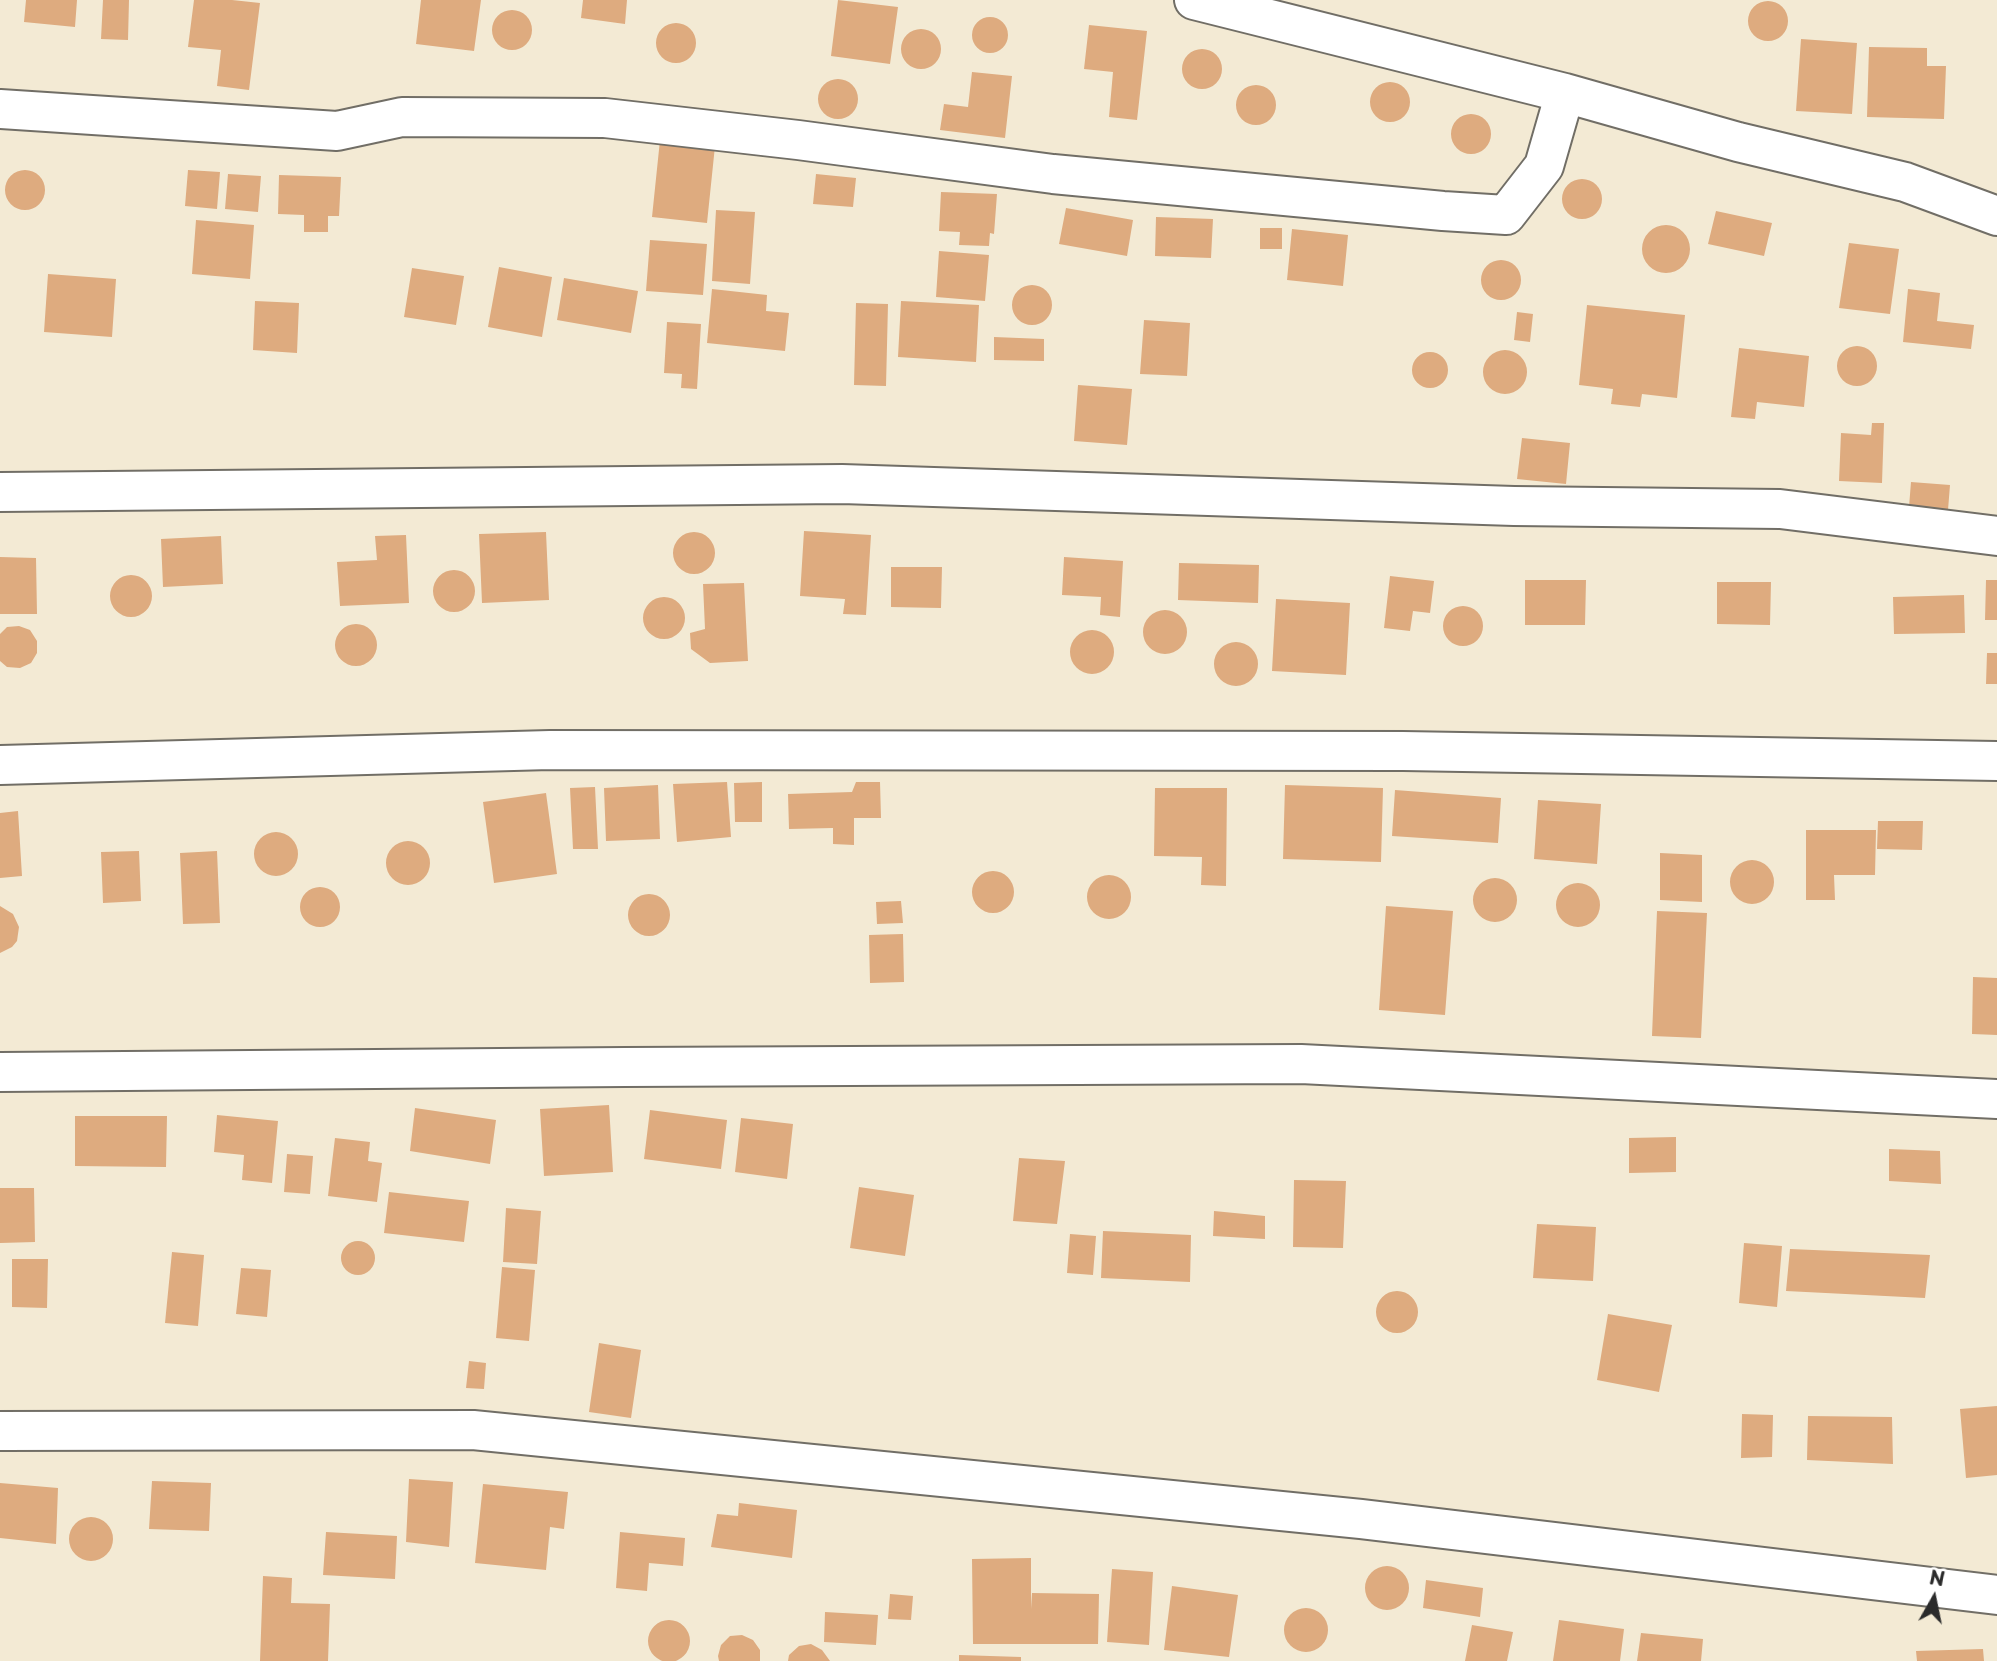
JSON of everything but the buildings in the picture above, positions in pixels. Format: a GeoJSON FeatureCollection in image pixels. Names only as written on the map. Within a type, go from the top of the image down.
{"type":"FeatureCollection","features":[{"type":"Feature","properties":{"kind":"street"},"geometry":{"type":"LineString","coordinates":[[1194,0],[1565,93],[1738,142],[1905,182],[1997,216]]}},
{"type":"Feature","properties":{"kind":"street"},"geometry":{"type":"LineString","coordinates":[[0,108],[337,131],[402,117],[605,118],[798,139],[1053,174],[1506,215],[1544,166],[1565,93]]}},
{"type":"Feature","properties":{"kind":"street"},"geometry":{"type":"LineString","coordinates":[[0,492],[842,484],[1487,505],[1780,509],[1997,536]]}},
{"type":"Feature","properties":{"kind":"street"},"geometry":{"type":"LineString","coordinates":[[0,765],[550,750],[1403,751],[1997,761]]}},
{"type":"Feature","properties":{"kind":"street"},"geometry":{"type":"LineString","coordinates":[[0,1072],[1301,1064],[1997,1099]]}},
{"type":"Feature","properties":{"kind":"street"},"geometry":{"type":"LineString","coordinates":[[0,1431],[473,1430],[1360,1519],[1997,1595]]}}]}
